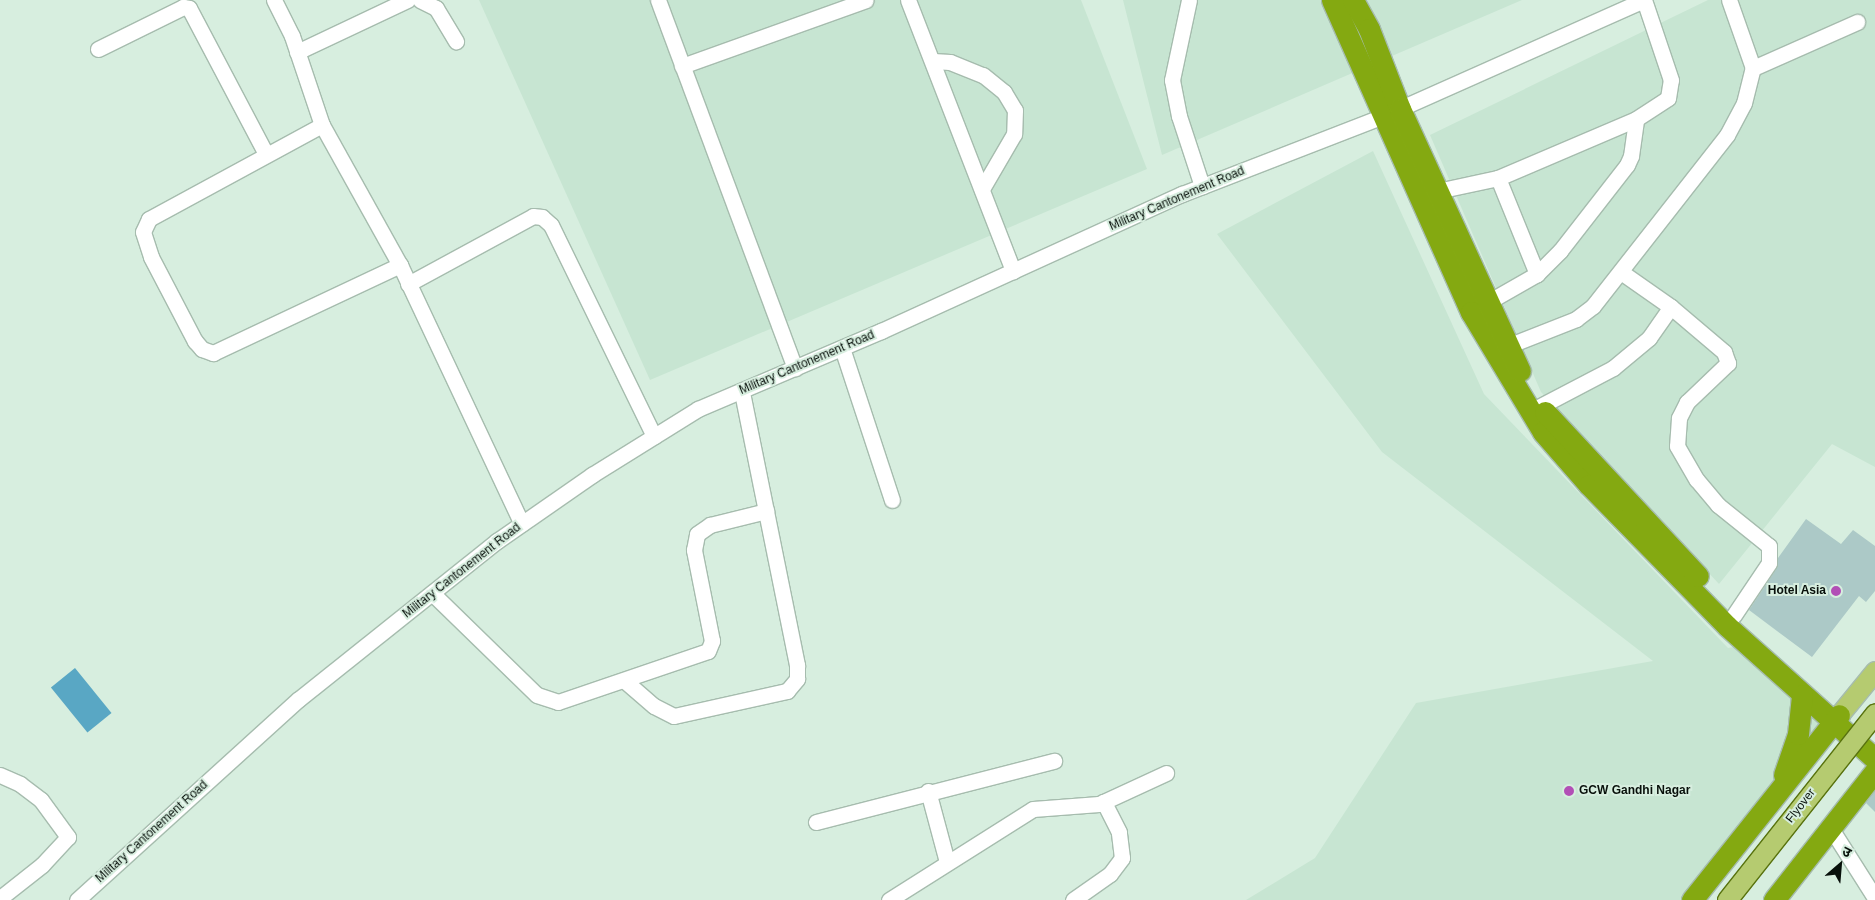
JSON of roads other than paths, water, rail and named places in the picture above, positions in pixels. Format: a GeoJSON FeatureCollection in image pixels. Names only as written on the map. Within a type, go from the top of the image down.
{"type":"FeatureCollection","features":[{"type":"Feature","properties":{"kind":"highway"},"geometry":{"type":"LineString","coordinates":[[1332,0],[1391,113],[1479,307],[1558,451],[1727,626],[1802,695],[1875,744]]}},
{"type":"Feature","properties":{"kind":"highway"},"geometry":{"type":"LineString","coordinates":[[1353,0],[1369,29],[1391,113]]}},
{"type":"Feature","properties":{"kind":"highway"},"geometry":{"type":"LineString","coordinates":[[1534,409],[1875,760]]}},
{"type":"Feature","properties":{"kind":"highway"},"geometry":{"type":"LineString","coordinates":[[1776,794],[1798,734],[1802,695]]}},
{"type":"Feature","properties":{"kind":"highway"},"geometry":{"type":"LineString","coordinates":[[1692,900],[1836,719]]}},
{"type":"Feature","properties":{"kind":"highway"},"geometry":{"type":"LineString","coordinates":[[1774,900],[1875,771]]}},
{"type":"Feature","properties":{"kind":"main road"},"geometry":{"type":"LineString","coordinates":[[1836,719],[1875,671]]}},
{"type":"Feature","properties":{"kind":"main road","name":"Flyover"},"geometry":{"type":"LineString","coordinates":[[1727,900],[1875,712]]}},
{"type":"Feature","properties":{"kind":"main road","name":"Flyover"},"geometry":{"type":"LineString","coordinates":[[1743,900],[1875,733]]}},
{"type":"Feature","properties":{"kind":"street"},"geometry":{"type":"LineString","coordinates":[[274,0],[297,52],[322,124],[400,265],[522,524]]}},
{"type":"Feature","properties":{"kind":"street"},"geometry":{"type":"LineString","coordinates":[[297,52],[407,0]]}},
{"type":"Feature","properties":{"kind":"street"},"geometry":{"type":"LineString","coordinates":[[420,0],[436,8],[456,41]]}},
{"type":"Feature","properties":{"kind":"street"},"geometry":{"type":"LineString","coordinates":[[658,0],[795,368]]}},
{"type":"Feature","properties":{"kind":"street"},"geometry":{"type":"LineString","coordinates":[[682,66],[866,0]]}},
{"type":"Feature","properties":{"kind":"street"},"geometry":{"type":"LineString","coordinates":[[908,0],[1013,271]]}},
{"type":"Feature","properties":{"kind":"street"},"geometry":{"type":"LineString","coordinates":[[1189,0],[1172,80],[1179,116],[1202,186]]}},
{"type":"Feature","properties":{"kind":"street"},"geometry":{"type":"LineString","coordinates":[[1428,194],[1498,178],[1636,119],[1668,98],[1671,89],[1644,0]]}},
{"type":"Feature","properties":{"kind":"street","name":"Military Cantonement Road"},"geometry":{"type":"LineString","coordinates":[[77,900],[299,699],[432,593],[522,524],[698,409],[842,348],[1202,186],[1391,113],[1644,0]]}},
{"type":"Feature","properties":{"kind":"street"},"geometry":{"type":"LineString","coordinates":[[1500,348],[1576,319],[1606,294],[1727,135],[1744,103],[1754,68],[1729,0]]}},
{"type":"Feature","properties":{"kind":"street"},"geometry":{"type":"LineString","coordinates":[[98,49],[183,7],[189,8],[266,154]]}},
{"type":"Feature","properties":{"kind":"street"},"geometry":{"type":"LineString","coordinates":[[1754,68],[1857,22]]}},
{"type":"Feature","properties":{"kind":"street"},"geometry":{"type":"LineString","coordinates":[[933,61],[950,62],[982,75],[1004,92],[1015,110],[1014,134],[982,188]]}},
{"type":"Feature","properties":{"kind":"street"},"geometry":{"type":"LineString","coordinates":[[1479,307],[1537,274],[1560,250],[1627,165],[1631,156],[1636,119]]}},
{"type":"Feature","properties":{"kind":"street"},"geometry":{"type":"LineString","coordinates":[[322,124],[163,209],[144,225],[143,232],[151,257],[202,349],[220,352],[400,265]]}},
{"type":"Feature","properties":{"kind":"street"},"geometry":{"type":"LineString","coordinates":[[1498,178],[1537,274]]}},
{"type":"Feature","properties":{"kind":"street"},"geometry":{"type":"LineString","coordinates":[[408,284],[534,216],[542,217],[551,224],[654,436]]}},
{"type":"Feature","properties":{"kind":"street"},"geometry":{"type":"LineString","coordinates":[[1621,272],[1671,307],[1724,352],[1728,363],[1687,402],[1679,418],[1677,446],[1693,475],[1718,505],[1769,546],[1769,563],[1734,615]]}},
{"type":"Feature","properties":{"kind":"street"},"geometry":{"type":"LineString","coordinates":[[1534,409],[1613,368],[1649,338],[1671,307]]}},
{"type":"Feature","properties":{"kind":"street"},"geometry":{"type":"LineString","coordinates":[[842,348],[892,500]]}},
{"type":"Feature","properties":{"kind":"street"},"geometry":{"type":"LineString","coordinates":[[625,681],[654,706],[674,716],[791,688],[797,679],[797,665],[742,391]]}},
{"type":"Feature","properties":{"kind":"street"},"geometry":{"type":"LineString","coordinates":[[432,593],[544,699],[558,702],[625,681],[708,651],[712,641],[694,550],[697,534],[710,525],[766,511]]}},
{"type":"Feature","properties":{"kind":"street"},"geometry":{"type":"LineString","coordinates":[[816,822],[928,791],[1054,761]]}},
{"type":"Feature","properties":{"kind":"street"},"geometry":{"type":"LineString","coordinates":[[889,900],[909,894],[947,862],[1034,809],[1104,802],[1166,773]]}},
{"type":"Feature","properties":{"kind":"street"},"geometry":{"type":"LineString","coordinates":[[0,775],[20,784],[41,800],[68,837],[42,865],[4,895]]}},
{"type":"Feature","properties":{"kind":"street"},"geometry":{"type":"LineString","coordinates":[[928,791],[947,862]]}},
{"type":"Feature","properties":{"kind":"street"},"geometry":{"type":"LineString","coordinates":[[1073,900],[1110,874],[1122,858],[1119,832],[1104,802]]}},
{"type":"Feature","properties":{"kind":"street"},"geometry":{"type":"LineString","coordinates":[[1830,827],[1875,898]]}},
{"type":"Feature","properties":{"kind":"water"},"geometry":{"type":"Polygon","coordinates":[[[75,668],[112,713],[87,733],[51,688],[75,668]]]}},
{"type":"Feature","properties":{"kind":"place","name":"Hotel Asia"},"geometry":{"type":"Point","coordinates":[1836,591]}},
{"type":"Feature","properties":{"kind":"place","name":"GCW Gandhi Nagar"},"geometry":{"type":"Point","coordinates":[1569,791]}}]}
